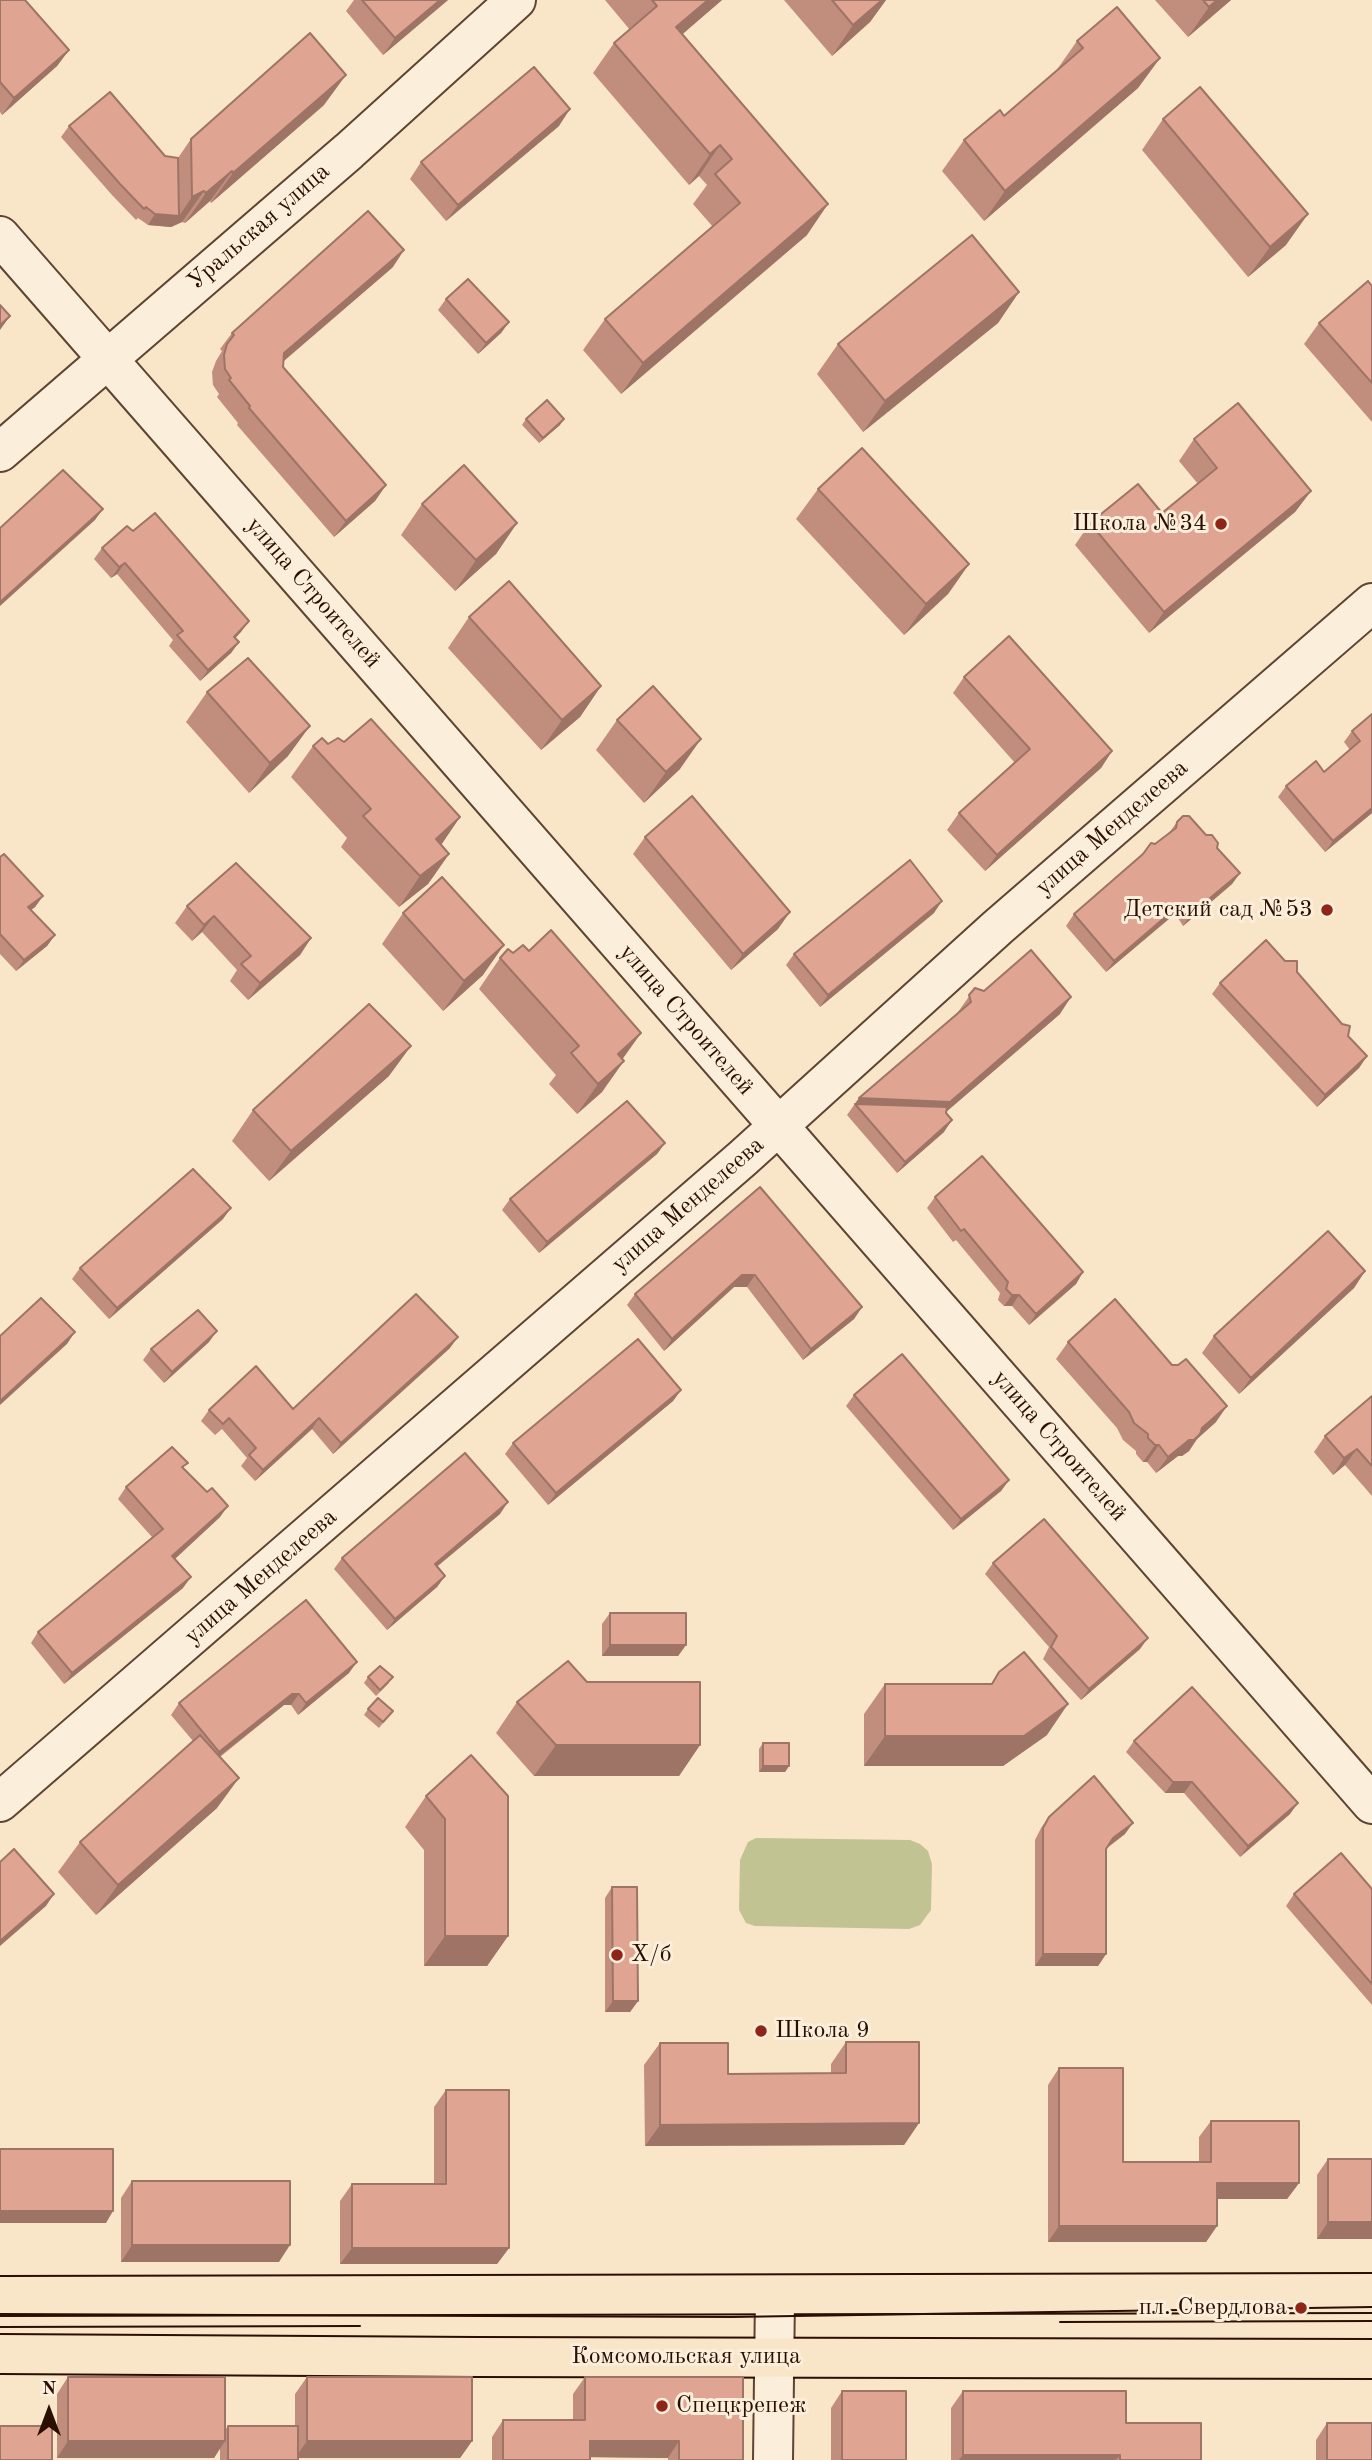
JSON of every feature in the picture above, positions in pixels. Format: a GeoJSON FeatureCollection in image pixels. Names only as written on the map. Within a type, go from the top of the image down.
{"type":"FeatureCollection","features":[{"type":"Feature","properties":{"kind":"main road"},"geometry":{"type":"LineString","coordinates":[[0,2296],[1372,2293]]}},
{"type":"Feature","properties":{"kind":"main road","name":"Комсомольская улица"},"geometry":{"type":"LineString","coordinates":[[0,2354],[1372,2359]]}},
{"type":"Feature","properties":{"kind":"street","name":"Уральская улица"},"geometry":{"type":"LineString","coordinates":[[0,452],[349,150],[516,0]]}},
{"type":"Feature","properties":{"kind":"street","name":"улица Строителей"},"geometry":{"type":"LineString","coordinates":[[0,236],[1372,1804]]}},
{"type":"Feature","properties":{"kind":"street","name":"улица Менделеева"},"geometry":{"type":"LineString","coordinates":[[0,1802],[778,1126],[998,926],[1372,603]]}},
{"type":"Feature","properties":{"kind":"street"},"geometry":{"type":"LineString","coordinates":[[773,2460],[775,2295]]}},
{"type":"Feature","properties":{"kind":"green space"},"geometry":{"type":"Polygon","coordinates":[[[756,1838],[910,1840],[920,1844],[928,1851],[932,1864],[931,1910],[920,1925],[909,1929],[755,1926],[746,1923],[739,1910],[740,1860],[748,1842],[756,1838]]]}},
{"type":"Feature","properties":{"kind":"building"},"geometry":{"type":"Polygon","coordinates":[[[0,0],[25,0],[69,50],[14,98],[0,82],[0,0]]]}},
{"type":"Feature","properties":{"kind":"building"},"geometry":{"type":"Polygon","coordinates":[[[362,0],[440,0],[395,38],[362,0]]]}},
{"type":"Feature","properties":{"kind":"building"},"geometry":{"type":"Polygon","coordinates":[[[652,0],[708,0],[676,27],[828,204],[643,363],[605,319],[740,203],[715,174],[732,159],[720,145],[710,154],[614,43],[657,6],[652,0]]]}},
{"type":"Feature","properties":{"kind":"building"},"geometry":{"type":"Polygon","coordinates":[[[832,0],[882,0],[853,25],[832,0]]]}},
{"type":"Feature","properties":{"kind":"building"},"geometry":{"type":"Polygon","coordinates":[[[1203,0],[1217,0],[1209,7],[1203,0]]]}},
{"type":"Feature","properties":{"kind":"building"},"geometry":{"type":"Polygon","coordinates":[[[1117,7],[1160,58],[1005,191],[964,140],[1000,110],[1004,116],[1083,48],[1077,41],[1117,7]]]}},
{"type":"Feature","properties":{"kind":"building"},"geometry":{"type":"Polygon","coordinates":[[[310,33],[346,75],[233,173],[232,171],[206,193],[204,191],[192,197],[191,139],[310,33]]]}},
{"type":"Feature","properties":{"kind":"building"},"geometry":{"type":"Polygon","coordinates":[[[534,67],[570,109],[458,205],[421,162],[534,67]]]}},
{"type":"Feature","properties":{"kind":"building"},"geometry":{"type":"Polygon","coordinates":[[[1200,87],[1308,214],[1270,247],[1163,119],[1200,87]]]}},
{"type":"Feature","properties":{"kind":"building"},"geometry":{"type":"Polygon","coordinates":[[[110,92],[165,156],[178,158],[179,216],[155,214],[146,207],[144,209],[69,126],[110,92]]]}},
{"type":"Feature","properties":{"kind":"building"},"geometry":{"type":"Polygon","coordinates":[[[368,211],[404,250],[284,353],[283,367],[386,485],[346,521],[249,408],[229,380],[231,378],[225,369],[224,355],[227,344],[234,335],[232,333],[368,211]]]}},
{"type":"Feature","properties":{"kind":"building"},"geometry":{"type":"Polygon","coordinates":[[[972,235],[1019,292],[885,401],[838,344],[972,235]]]}},
{"type":"Feature","properties":{"kind":"building"},"geometry":{"type":"Polygon","coordinates":[[[468,279],[509,322],[486,343],[446,299],[468,279]]]}},
{"type":"Feature","properties":{"kind":"building"},"geometry":{"type":"Polygon","coordinates":[[[1368,281],[1372,286],[1372,383],[1319,323],[1368,281]]]}},
{"type":"Feature","properties":{"kind":"building"},"geometry":{"type":"Polygon","coordinates":[[[0,305],[10,316],[0,325],[0,305]]]}},
{"type":"Feature","properties":{"kind":"building"},"geometry":{"type":"Polygon","coordinates":[[[547,400],[564,419],[543,438],[526,419],[547,400]]]}},
{"type":"Feature","properties":{"kind":"building","name":"Школа №34"},"geometry":{"type":"Polygon","coordinates":[[[1238,403],[1311,491],[1164,612],[1090,523],[1138,484],[1162,513],[1217,468],[1194,439],[1238,403]]]}},
{"type":"Feature","properties":{"kind":"building"},"geometry":{"type":"Polygon","coordinates":[[[862,448],[969,564],[926,604],[818,489],[862,448]]]}},
{"type":"Feature","properties":{"kind":"building"},"geometry":{"type":"Polygon","coordinates":[[[464,465],[517,523],[476,560],[422,504],[464,465]]]}},
{"type":"Feature","properties":{"kind":"building"},"geometry":{"type":"Polygon","coordinates":[[[63,470],[103,509],[0,602],[0,528],[63,470]]]}},
{"type":"Feature","properties":{"kind":"building"},"geometry":{"type":"Polygon","coordinates":[[[155,513],[249,621],[234,637],[239,642],[208,670],[177,635],[183,631],[125,563],[119,567],[102,548],[127,526],[133,531],[155,513]]]}},
{"type":"Feature","properties":{"kind":"building"},"geometry":{"type":"Polygon","coordinates":[[[509,581],[601,686],[562,720],[469,617],[509,581]]]}},
{"type":"Feature","properties":{"kind":"building"},"geometry":{"type":"Polygon","coordinates":[[[1009,636],[1112,751],[997,855],[959,813],[1030,749],[964,677],[1009,636]]]}},
{"type":"Feature","properties":{"kind":"building"},"geometry":{"type":"Polygon","coordinates":[[[248,658],[310,726],[270,763],[207,692],[248,658]]]}},
{"type":"Feature","properties":{"kind":"building"},"geometry":{"type":"Polygon","coordinates":[[[653,686],[701,739],[666,772],[617,720],[653,686]]]}},
{"type":"Feature","properties":{"kind":"building"},"geometry":{"type":"Polygon","coordinates":[[[1372,714],[1372,808],[1333,841],[1286,786],[1316,761],[1324,772],[1360,741],[1352,731],[1372,714]]]}},
{"type":"Feature","properties":{"kind":"building"},"geometry":{"type":"Polygon","coordinates":[[[371,719],[460,817],[436,839],[449,854],[420,876],[363,816],[371,809],[313,746],[322,738],[328,744],[338,738],[344,742],[371,719]]]}},
{"type":"Feature","properties":{"kind":"building"},"geometry":{"type":"Polygon","coordinates":[[[692,796],[790,912],[743,954],[645,837],[692,796]]]}},
{"type":"Feature","properties":{"kind":"building"},"geometry":{"type":"Polygon","coordinates":[[[1183,816],[1189,816],[1206,835],[1212,835],[1218,843],[1217,848],[1240,873],[1191,914],[1186,906],[1178,906],[1114,961],[1074,914],[1143,854],[1151,843],[1155,844],[1176,828],[1177,822],[1183,816]]]}},
{"type":"Feature","properties":{"kind":"building"},"geometry":{"type":"Polygon","coordinates":[[[4,854],[43,896],[28,907],[55,935],[24,960],[0,934],[0,857],[4,854]]]}},
{"type":"Feature","properties":{"kind":"building"},"geometry":{"type":"Polygon","coordinates":[[[910,860],[942,901],[828,995],[794,954],[910,860]]]}},
{"type":"Feature","properties":{"kind":"building"},"geometry":{"type":"Polygon","coordinates":[[[236,863],[311,938],[260,983],[241,964],[251,956],[214,916],[204,925],[187,906],[236,863]]]}},
{"type":"Feature","properties":{"kind":"building"},"geometry":{"type":"Polygon","coordinates":[[[442,877],[504,945],[464,981],[403,913],[442,877]]]}},
{"type":"Feature","properties":{"kind":"building"},"geometry":{"type":"Polygon","coordinates":[[[551,930],[641,1033],[618,1054],[624,1061],[598,1084],[571,1053],[579,1046],[500,958],[508,949],[513,953],[523,945],[529,951],[551,930]]]}},
{"type":"Feature","properties":{"kind":"building"},"geometry":{"type":"Polygon","coordinates":[[[1266,940],[1285,961],[1297,961],[1297,972],[1342,1024],[1350,1026],[1348,1036],[1367,1056],[1325,1095],[1220,983],[1266,940]]]}},
{"type":"Feature","properties":{"kind":"building"},"geometry":{"type":"Polygon","coordinates":[[[1031,950],[1071,997],[950,1102],[859,1098],[971,1002],[969,995],[975,988],[984,991],[1031,950]]]}},
{"type":"Feature","properties":{"kind":"building"},"geometry":{"type":"Polygon","coordinates":[[[369,1004],[411,1046],[291,1151],[253,1110],[369,1004]]]}},
{"type":"Feature","properties":{"kind":"building"},"geometry":{"type":"Polygon","coordinates":[[[627,1101],[665,1143],[547,1242],[510,1199],[627,1101]]]}},
{"type":"Feature","properties":{"kind":"building"},"geometry":{"type":"Polygon","coordinates":[[[855,1104],[947,1107],[946,1113],[952,1120],[905,1162],[855,1104]]]}},
{"type":"Feature","properties":{"kind":"building"},"geometry":{"type":"Polygon","coordinates":[[[982,1156],[1083,1272],[1036,1314],[1019,1295],[1012,1295],[1006,1289],[1008,1282],[964,1229],[961,1231],[935,1197],[982,1156]]]}},
{"type":"Feature","properties":{"kind":"building"},"geometry":{"type":"Polygon","coordinates":[[[193,1169],[231,1208],[117,1308],[80,1268],[193,1169]]]}},
{"type":"Feature","properties":{"kind":"building"},"geometry":{"type":"Polygon","coordinates":[[[760,1187],[862,1307],[811,1349],[755,1275],[742,1275],[672,1339],[635,1294],[760,1187]]]}},
{"type":"Feature","properties":{"kind":"building"},"geometry":{"type":"Polygon","coordinates":[[[1328,1231],[1365,1271],[1251,1378],[1214,1336],[1328,1231]]]}},
{"type":"Feature","properties":{"kind":"building"},"geometry":{"type":"Polygon","coordinates":[[[416,1294],[458,1337],[341,1443],[319,1418],[263,1470],[249,1455],[256,1448],[229,1418],[223,1424],[209,1410],[256,1366],[293,1409],[416,1294]]]}},
{"type":"Feature","properties":{"kind":"building"},"geometry":{"type":"Polygon","coordinates":[[[41,1298],[75,1332],[0,1401],[0,1336],[41,1298]]]}},
{"type":"Feature","properties":{"kind":"building"},"geometry":{"type":"Polygon","coordinates":[[[1115,1299],[1172,1365],[1178,1365],[1186,1359],[1227,1406],[1202,1428],[1194,1440],[1189,1440],[1168,1457],[1159,1445],[1155,1445],[1148,1438],[1148,1434],[1134,1423],[1129,1412],[1068,1342],[1115,1299]]]}},
{"type":"Feature","properties":{"kind":"building"},"geometry":{"type":"Polygon","coordinates":[[[198,1310],[217,1331],[172,1372],[151,1349],[198,1310]]]}},
{"type":"Feature","properties":{"kind":"building"},"geometry":{"type":"Polygon","coordinates":[[[638,1339],[681,1390],[556,1493],[513,1443],[638,1339]]]}},
{"type":"Feature","properties":{"kind":"building"},"geometry":{"type":"Polygon","coordinates":[[[902,1354],[1009,1480],[961,1519],[854,1395],[902,1354]]]}},
{"type":"Feature","properties":{"kind":"building"},"geometry":{"type":"Polygon","coordinates":[[[1372,1396],[1372,1466],[1357,1449],[1344,1458],[1325,1436],[1372,1396]]]}},
{"type":"Feature","properties":{"kind":"building"},"geometry":{"type":"Polygon","coordinates":[[[172,1447],[188,1463],[182,1467],[207,1492],[212,1488],[228,1506],[172,1556],[191,1577],[72,1673],[38,1632],[163,1529],[126,1487],[172,1447]]]}},
{"type":"Feature","properties":{"kind":"building"},"geometry":{"type":"Polygon","coordinates":[[[465,1453],[508,1502],[435,1564],[445,1576],[395,1619],[342,1558],[465,1453]]]}},
{"type":"Feature","properties":{"kind":"building"},"geometry":{"type":"Polygon","coordinates":[[[1044,1519],[1148,1638],[1089,1689],[1051,1647],[1057,1636],[993,1563],[1044,1519]]]}},
{"type":"Feature","properties":{"kind":"building"},"geometry":{"type":"Polygon","coordinates":[[[306,1600],[357,1662],[306,1703],[299,1694],[292,1694],[219,1752],[179,1703],[306,1600]]]}},
{"type":"Feature","properties":{"kind":"building"},"geometry":{"type":"Polygon","coordinates":[[[610,1613],[686,1613],[686,1645],[610,1645],[610,1613]]]}},
{"type":"Feature","properties":{"kind":"building"},"geometry":{"type":"Polygon","coordinates":[[[1024,1652],[1068,1704],[1024,1736],[885,1736],[885,1684],[992,1684],[999,1672],[1024,1652]]]}},
{"type":"Feature","properties":{"kind":"building"},"geometry":{"type":"Polygon","coordinates":[[[568,1661],[587,1682],[700,1682],[700,1745],[556,1745],[517,1702],[568,1661]]]}},
{"type":"Feature","properties":{"kind":"building"},"geometry":{"type":"Polygon","coordinates":[[[380,1666],[393,1677],[380,1690],[368,1677],[380,1666]]]}},
{"type":"Feature","properties":{"kind":"building"},"geometry":{"type":"Polygon","coordinates":[[[1192,1687],[1298,1803],[1248,1846],[1192,1782],[1173,1782],[1134,1741],[1192,1687]]]}},
{"type":"Feature","properties":{"kind":"building"},"geometry":{"type":"Polygon","coordinates":[[[378,1698],[393,1711],[383,1722],[368,1709],[378,1698]]]}},
{"type":"Feature","properties":{"kind":"building"},"geometry":{"type":"Polygon","coordinates":[[[200,1735],[239,1778],[118,1885],[80,1842],[200,1735]]]}},
{"type":"Feature","properties":{"kind":"building"},"geometry":{"type":"Polygon","coordinates":[[[763,1743],[789,1743],[789,1766],[763,1766],[763,1743]]]}},
{"type":"Feature","properties":{"kind":"building"},"geometry":{"type":"Polygon","coordinates":[[[471,1755],[508,1796],[508,1936],[445,1936],[445,1819],[426,1796],[471,1755]]]}},
{"type":"Feature","properties":{"kind":"building"},"geometry":{"type":"Polygon","coordinates":[[[1094,1776],[1133,1823],[1113,1838],[1106,1849],[1106,1954],[1043,1954],[1043,1828],[1049,1817],[1094,1776]]]}},
{"type":"Feature","properties":{"kind":"building"},"geometry":{"type":"Polygon","coordinates":[[[14,1849],[54,1894],[0,1941],[0,1862],[14,1849]]]}},
{"type":"Feature","properties":{"kind":"building"},"geometry":{"type":"Polygon","coordinates":[[[1341,1853],[1372,1889],[1372,1984],[1294,1894],[1341,1853]]]}},
{"type":"Feature","properties":{"kind":"building","name":"Х/б"},"geometry":{"type":"Polygon","coordinates":[[[612,1887],[637,1887],[638,2001],[613,2001],[612,1887]]]}},
{"type":"Feature","properties":{"kind":"building"},"geometry":{"type":"Polygon","coordinates":[[[846,2042],[919,2042],[919,2123],[660,2125],[660,2043],[728,2043],[728,2074],[846,2073],[846,2042]]]}},
{"type":"Feature","properties":{"kind":"building"},"geometry":{"type":"Polygon","coordinates":[[[1059,2068],[1123,2068],[1123,2162],[1211,2162],[1211,2121],[1299,2121],[1299,2183],[1217,2183],[1217,2226],[1059,2226],[1059,2068]]]}},
{"type":"Feature","properties":{"kind":"building"},"geometry":{"type":"Polygon","coordinates":[[[446,2090],[509,2090],[509,2248],[352,2248],[352,2184],[446,2184],[446,2090]]]}},
{"type":"Feature","properties":{"kind":"building"},"geometry":{"type":"Polygon","coordinates":[[[0,2149],[113,2149],[113,2211],[0,2211],[0,2149]]]}},
{"type":"Feature","properties":{"kind":"building"},"geometry":{"type":"Polygon","coordinates":[[[1328,2159],[1372,2159],[1372,2222],[1328,2222],[1328,2159]]]}},
{"type":"Feature","properties":{"kind":"building"},"geometry":{"type":"Polygon","coordinates":[[[132,2181],[290,2181],[290,2245],[132,2245],[132,2181]]]}},
{"type":"Feature","properties":{"kind":"building"},"geometry":{"type":"Polygon","coordinates":[[[68,2377],[225,2377],[225,2441],[68,2441],[68,2377]]]}},
{"type":"Feature","properties":{"kind":"building"},"geometry":{"type":"Polygon","coordinates":[[[307,2377],[472,2377],[472,2441],[307,2441],[307,2377]]]}},
{"type":"Feature","properties":{"kind":"building"},"geometry":{"type":"Polygon","coordinates":[[[585,2377],[743,2377],[743,2460],[679,2460],[679,2441],[590,2441],[590,2460],[503,2460],[503,2420],[585,2420],[585,2377]]]}},
{"type":"Feature","properties":{"kind":"building"},"geometry":{"type":"Polygon","coordinates":[[[842,2391],[906,2391],[906,2460],[842,2460],[842,2391]]]}},
{"type":"Feature","properties":{"kind":"building"},"geometry":{"type":"Polygon","coordinates":[[[963,2391],[1126,2391],[1126,2423],[1201,2423],[1201,2460],[1120,2460],[1120,2455],[963,2455],[963,2391]]]}},
{"type":"Feature","properties":{"kind":"building"},"geometry":{"type":"Polygon","coordinates":[[[1327,2423],[1372,2423],[1372,2460],[1327,2460],[1327,2423]]]}},
{"type":"Feature","properties":{"kind":"building"},"geometry":{"type":"Polygon","coordinates":[[[0,2426],[52,2426],[52,2460],[0,2460],[0,2426]]]}},
{"type":"Feature","properties":{"kind":"building"},"geometry":{"type":"Polygon","coordinates":[[[228,2426],[298,2426],[298,2460],[228,2460],[228,2426]]]}},
{"type":"Feature","properties":{"kind":"tram line"},"geometry":{"type":"LineString","coordinates":[[0,2314],[731,2317],[1372,2307]]}},
{"type":"Feature","properties":{"kind":"tram line"},"geometry":{"type":"LineString","coordinates":[[1060,2322],[1372,2321]]}},
{"type":"Feature","properties":{"kind":"tram line"},"geometry":{"type":"LineString","coordinates":[[0,2327],[360,2326]]}},
{"type":"Feature","properties":{"kind":"place","name":"Школа №34"},"geometry":{"type":"Point","coordinates":[1221,524]}},
{"type":"Feature","properties":{"kind":"place","name":"Детский сад №53"},"geometry":{"type":"Point","coordinates":[1327,910]}},
{"type":"Feature","properties":{"kind":"place","name":"Х/б"},"geometry":{"type":"Point","coordinates":[617,1955]}},
{"type":"Feature","properties":{"kind":"place","name":"Школа 9"},"geometry":{"type":"Point","coordinates":[761,2031]}},
{"type":"Feature","properties":{"kind":"place","name":"пл. Свердлова"},"geometry":{"type":"Point","coordinates":[1301,2308]}},
{"type":"Feature","properties":{"kind":"place","name":"Спецкрепеж"},"geometry":{"type":"Point","coordinates":[662,2406]}}]}
